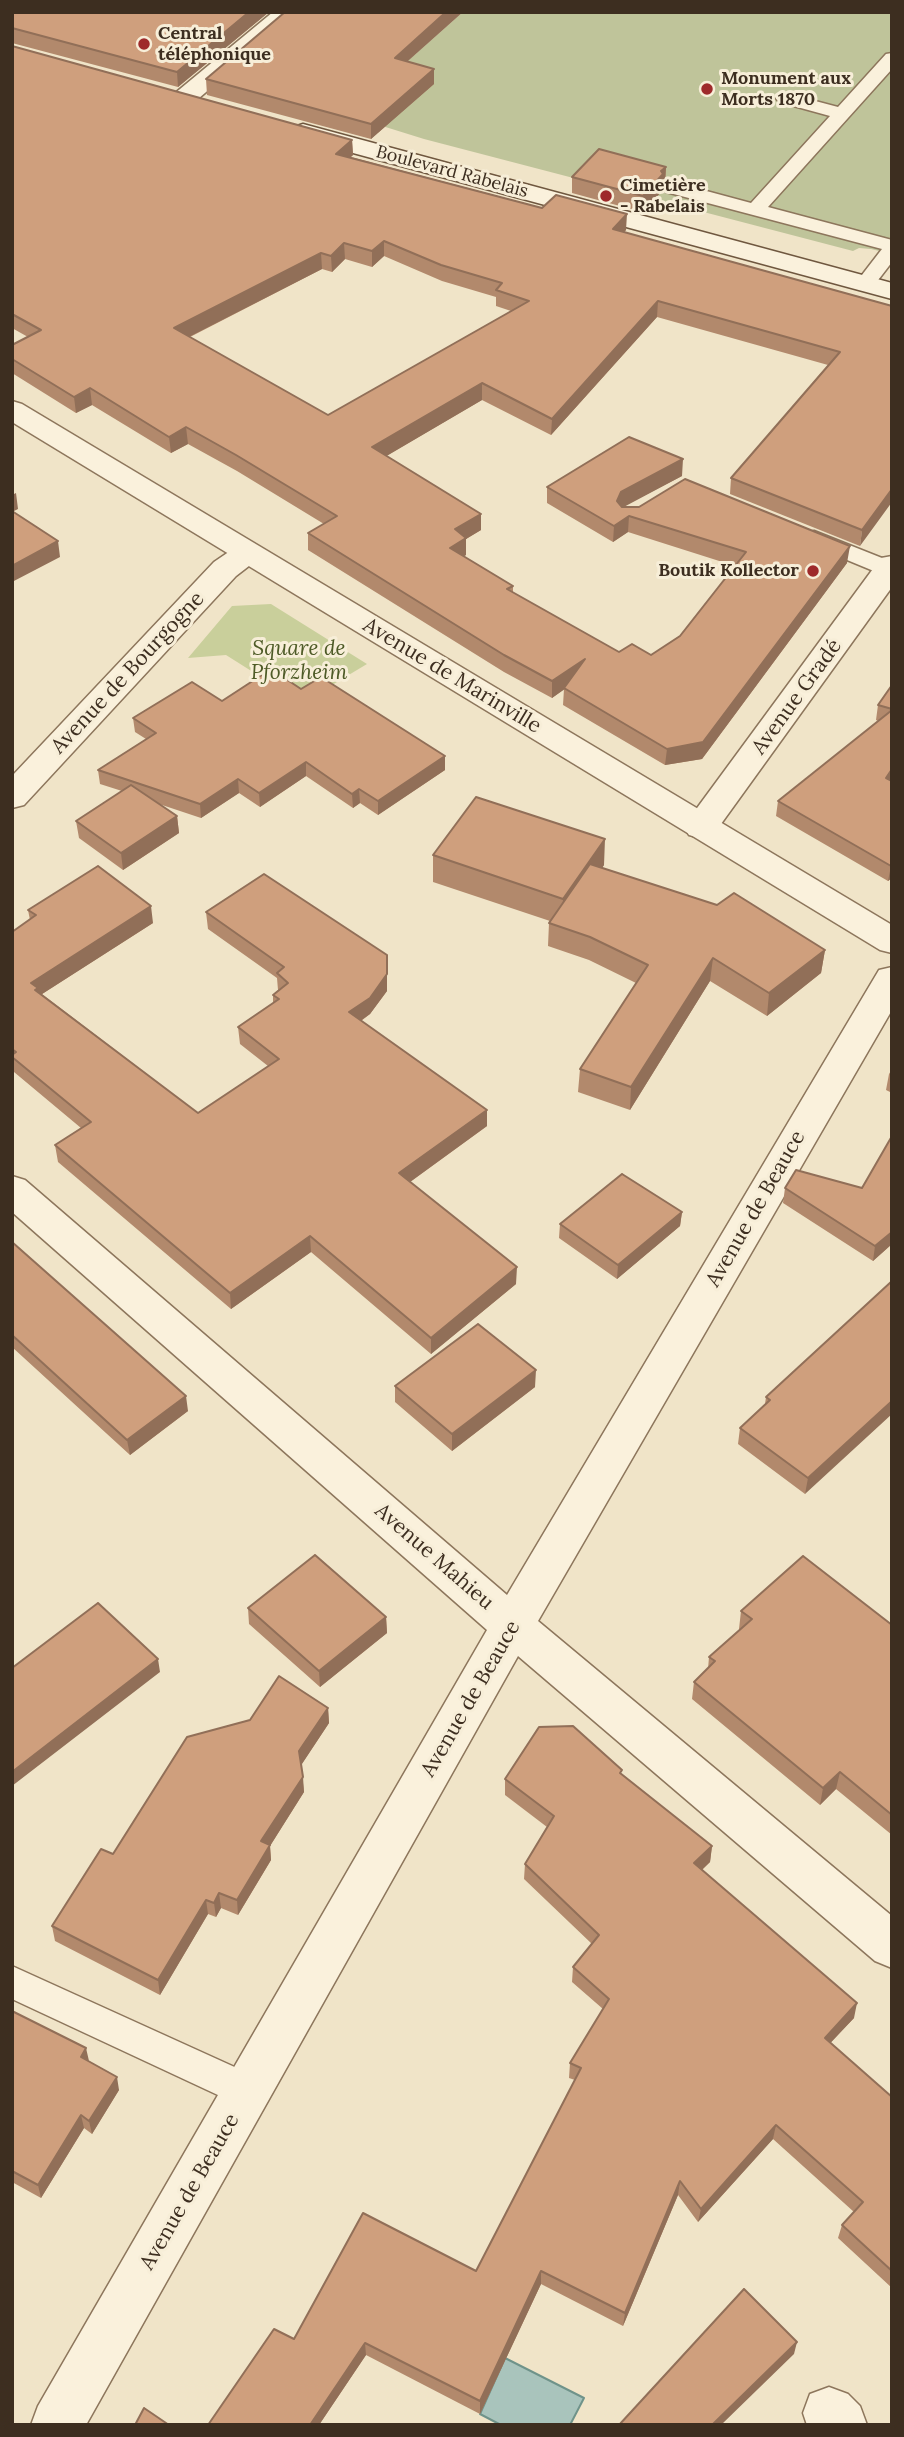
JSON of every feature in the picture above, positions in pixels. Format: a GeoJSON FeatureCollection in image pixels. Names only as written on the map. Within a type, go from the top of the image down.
{"type":"FeatureCollection","features":[{"type":"Feature","properties":{"kind":"street"},"geometry":{"type":"LineString","coordinates":[[183,99],[288,12]]}},
{"type":"Feature","properties":{"kind":"street"},"geometry":{"type":"LineString","coordinates":[[157,92],[209,106]]}},
{"type":"Feature","properties":{"kind":"street","name":"Boulevard Rabelais"},"geometry":{"type":"LineString","coordinates":[[275,124],[892,291]]}},
{"type":"Feature","properties":{"kind":"street","name":"Avenue de Marinville"},"geometry":{"type":"LineString","coordinates":[[12,410],[892,941]]}},
{"type":"Feature","properties":{"kind":"street","name":"Avenue de Bourgogne"},"geometry":{"type":"LineString","coordinates":[[12,797],[225,569],[247,553]]}},
{"type":"Feature","properties":{"kind":"street","name":"Avenue Gradé"},"geometry":{"type":"LineString","coordinates":[[701,827],[890,567]]}},
{"type":"Feature","properties":{"kind":"street","name":"Avenue de Beauce"},"geometry":{"type":"LineString","coordinates":[[57,2425],[514,1625],[892,979]]}},
{"type":"Feature","properties":{"kind":"street","name":"Avenue Mahieu"},"geometry":{"type":"LineString","coordinates":[[12,1190],[514,1625],[892,1946]]}},
{"type":"Feature","properties":{"kind":"lane"},"geometry":{"type":"LineString","coordinates":[[755,210],[892,58]]}},
{"type":"Feature","properties":{"kind":"lane"},"geometry":{"type":"LineString","coordinates":[[785,98],[844,114]]}},
{"type":"Feature","properties":{"kind":"lane"},"geometry":{"type":"LineString","coordinates":[[673,188],[892,248],[865,284]]}},
{"type":"Feature","properties":{"kind":"lane"},"geometry":{"type":"LineString","coordinates":[[796,531],[890,567]]}},
{"type":"Feature","properties":{"kind":"lane"},"geometry":{"type":"LineString","coordinates":[[12,1982],[248,2091]]}},
{"type":"Feature","properties":{"kind":"green space"},"geometry":{"type":"Polygon","coordinates":[[[463,12],[892,12],[892,254],[859,248],[853,251],[424,139],[347,115],[463,12]]]}},
{"type":"Feature","properties":{"kind":"green space","name":"Square de Pforzheim"},"geometry":{"type":"Polygon","coordinates":[[[271,604],[367,664],[302,703],[226,655],[188,658],[232,606],[271,604]]]}},
{"type":"Feature","properties":{"kind":"water"},"geometry":{"type":"Polygon","coordinates":[[[505,2358],[584,2398],[570,2425],[501,2425],[480,2414],[505,2358]]]}},
{"type":"Feature","properties":{"kind":"building","name":"Central téléphonique"},"geometry":{"type":"Polygon","coordinates":[[[12,12],[249,12],[177,72],[12,28],[12,12]]]}},
{"type":"Feature","properties":{"kind":"building"},"geometry":{"type":"Polygon","coordinates":[[[285,12],[446,12],[395,58],[434,69],[371,124],[206,79],[285,12]]]}},
{"type":"Feature","properties":{"kind":"building"},"geometry":{"type":"Polygon","coordinates":[[[12,46],[352,140],[336,154],[542,208],[556,195],[627,214],[613,229],[892,306],[892,489],[862,530],[731,478],[840,352],[658,301],[552,419],[482,383],[372,447],[481,514],[455,529],[466,538],[450,548],[513,586],[507,589],[619,652],[632,644],[651,655],[680,636],[746,552],[629,516],[614,526],[547,487],[629,437],[683,459],[621,492],[617,501],[622,507],[639,507],[685,479],[850,546],[703,742],[667,749],[564,688],[585,659],[552,681],[504,655],[308,533],[337,516],[236,455],[186,427],[169,437],[90,388],[74,397],[12,359],[12,345],[41,330],[12,314],[12,46]],[[384,241],[372,251],[344,243],[331,256],[321,253],[174,328],[328,415],[529,301],[496,290],[502,283],[441,265],[384,241]]]}},
{"type":"Feature","properties":{"kind":"building"},"geometry":{"type":"Polygon","coordinates":[[[599,149],[666,167],[643,196],[572,177],[599,149]]]}},
{"type":"Feature","properties":{"kind":"building"},"geometry":{"type":"Polygon","coordinates":[[[12,511],[58,541],[12,566],[12,511]]]}},
{"type":"Feature","properties":{"kind":"building"},"geometry":{"type":"Polygon","coordinates":[[[271,669],[301,689],[321,677],[445,756],[378,801],[359,789],[352,794],[306,762],[259,793],[238,779],[200,804],[98,770],[156,733],[133,718],[192,682],[222,701],[271,669]]]}},
{"type":"Feature","properties":{"kind":"building"},"geometry":{"type":"Polygon","coordinates":[[[892,685],[892,709],[878,705],[892,685]]]}},
{"type":"Feature","properties":{"kind":"building"},"geometry":{"type":"Polygon","coordinates":[[[892,710],[892,769],[886,778],[892,781],[891,866],[778,801],[892,710]]]}},
{"type":"Feature","properties":{"kind":"building"},"geometry":{"type":"Polygon","coordinates":[[[131,785],[177,816],[121,853],[76,821],[131,785]]]}},
{"type":"Feature","properties":{"kind":"building"},"geometry":{"type":"Polygon","coordinates":[[[476,797],[605,839],[563,899],[433,855],[476,797]]]}},
{"type":"Feature","properties":{"kind":"building"},"geometry":{"type":"Polygon","coordinates":[[[590,864],[717,905],[734,893],[825,950],[769,993],[713,958],[631,1087],[580,1069],[648,965],[590,937],[549,923],[590,864]]]}},
{"type":"Feature","properties":{"kind":"building"},"geometry":{"type":"Polygon","coordinates":[[[98,866],[151,906],[31,983],[38,988],[35,990],[198,1113],[279,1059],[238,1027],[279,999],[273,995],[288,983],[277,973],[284,967],[206,912],[264,874],[387,955],[387,974],[370,998],[349,1012],[487,1110],[399,1173],[517,1267],[431,1338],[310,1236],[230,1293],[55,1145],[91,1122],[12,1057],[16,1052],[12,1049],[12,932],[36,915],[28,910],[98,866]]]}},
{"type":"Feature","properties":{"kind":"building"},"geometry":{"type":"Polygon","coordinates":[[[892,1136],[892,1232],[875,1246],[785,1188],[796,1170],[862,1188],[892,1136]]]}},
{"type":"Feature","properties":{"kind":"building"},"geometry":{"type":"Polygon","coordinates":[[[622,1174],[682,1212],[618,1265],[560,1224],[622,1174]]]}},
{"type":"Feature","properties":{"kind":"building"},"geometry":{"type":"Polygon","coordinates":[[[12,1242],[186,1396],[127,1440],[12,1335],[12,1242]]]}},
{"type":"Feature","properties":{"kind":"building"},"geometry":{"type":"Polygon","coordinates":[[[892,1281],[892,1401],[808,1478],[740,1428],[770,1400],[766,1397],[892,1281]]]}},
{"type":"Feature","properties":{"kind":"building"},"geometry":{"type":"Polygon","coordinates":[[[478,1324],[536,1370],[452,1434],[395,1386],[478,1324]]]}},
{"type":"Feature","properties":{"kind":"building"},"geometry":{"type":"Polygon","coordinates":[[[315,1555],[386,1617],[319,1671],[248,1608],[315,1555]]]}},
{"type":"Feature","properties":{"kind":"building"},"geometry":{"type":"Polygon","coordinates":[[[803,1556],[892,1625],[892,1815],[840,1772],[823,1788],[694,1682],[715,1661],[709,1657],[752,1619],[741,1611],[803,1556]]]}},
{"type":"Feature","properties":{"kind":"building"},"geometry":{"type":"Polygon","coordinates":[[[98,1603],[158,1659],[12,1772],[12,1668],[98,1603]]]}},
{"type":"Feature","properties":{"kind":"building"},"geometry":{"type":"Polygon","coordinates":[[[279,1676],[328,1708],[299,1751],[303,1777],[261,1841],[270,1845],[237,1900],[219,1893],[214,1903],[206,1900],[158,1980],[52,1926],[101,1849],[113,1854],[187,1737],[250,1720],[279,1676]]]}},
{"type":"Feature","properties":{"kind":"building"},"geometry":{"type":"Polygon","coordinates":[[[573,1726],[622,1770],[620,1773],[712,1846],[694,1863],[857,2003],[825,2038],[892,2097],[892,2271],[842,2225],[863,2202],[776,2125],[701,2209],[680,2181],[625,2313],[541,2271],[480,2401],[365,2343],[310,2425],[208,2425],[274,2329],[294,2339],[363,2213],[476,2271],[581,2068],[570,2063],[609,1999],[573,1967],[599,1935],[525,1864],[554,1816],[505,1779],[539,1727],[573,1726]]]}},
{"type":"Feature","properties":{"kind":"building"},"geometry":{"type":"Polygon","coordinates":[[[12,2011],[86,2048],[81,2057],[117,2077],[89,2121],[81,2115],[38,2185],[12,2171],[12,2011]]]}},
{"type":"Feature","properties":{"kind":"building"},"geometry":{"type":"Polygon","coordinates":[[[744,2289],[797,2342],[712,2425],[619,2425],[744,2289]]]}},
{"type":"Feature","properties":{"kind":"building"},"geometry":{"type":"Polygon","coordinates":[[[144,2408],[169,2425],[135,2425],[144,2408]]]}},
{"type":"Feature","properties":{"kind":"place","name":"Central téléphonique"},"geometry":{"type":"Point","coordinates":[144,44]}},
{"type":"Feature","properties":{"kind":"place","name":"Monument aux Morts 1870"},"geometry":{"type":"Point","coordinates":[707,89]}},
{"type":"Feature","properties":{"kind":"place","name":"Cimetière - Rabelais"},"geometry":{"type":"Point","coordinates":[606,196]}},
{"type":"Feature","properties":{"kind":"place","name":"Boutik Kollector"},"geometry":{"type":"Point","coordinates":[813,571]}}]}
